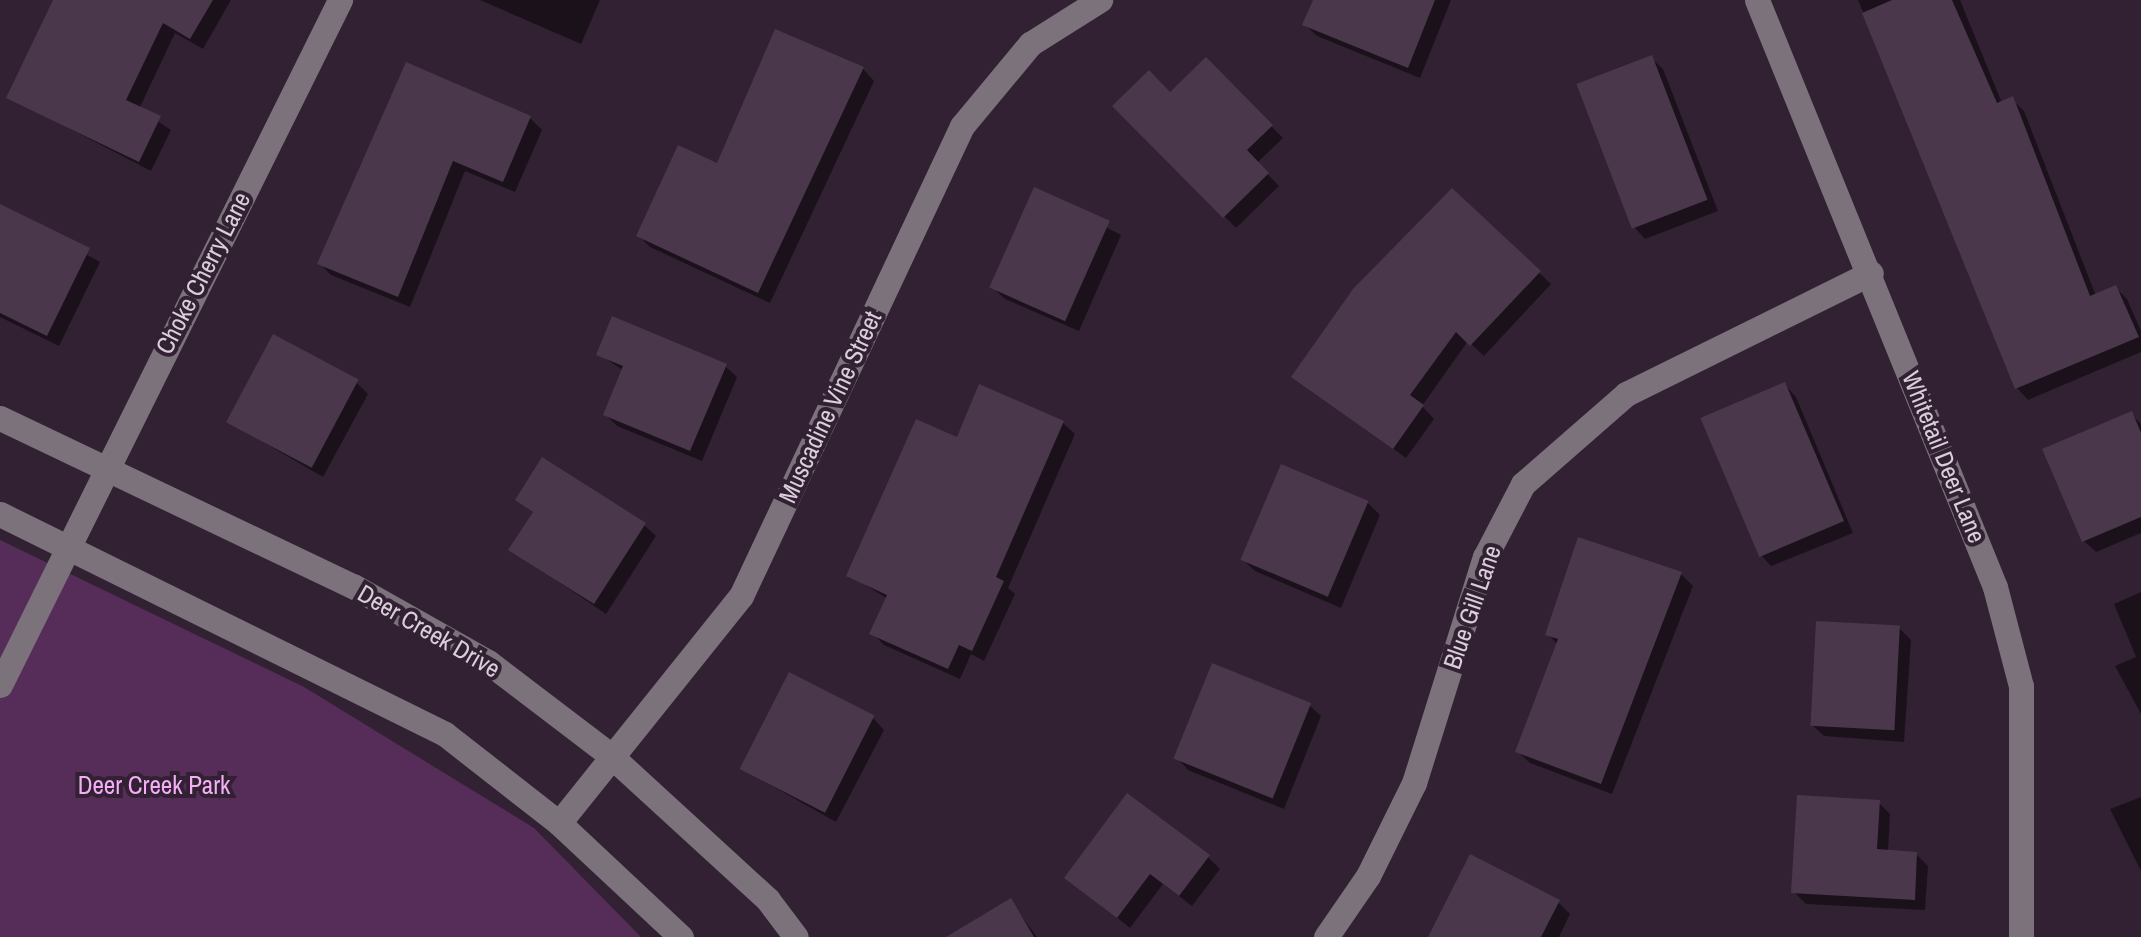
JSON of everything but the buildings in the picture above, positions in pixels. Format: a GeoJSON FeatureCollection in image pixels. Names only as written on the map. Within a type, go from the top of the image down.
{"type":"FeatureCollection","features":[{"type":"Feature","properties":{"kind":"street","name":"Choke Cherry Lane"},"geometry":{"type":"LineString","coordinates":[[0,685],[340,0]]}},
{"type":"Feature","properties":{"kind":"street","name":"Muscadine Vine Street"},"geometry":{"type":"LineString","coordinates":[[559,823],[741,596],[962,126],[1030,44],[1100,0]]}},
{"type":"Feature","properties":{"kind":"street","name":"Whitetail Deer Lane"},"geometry":{"type":"LineString","coordinates":[[1758,0],[1995,587],[2021,686],[2021,937]]}},
{"type":"Feature","properties":{"kind":"street","name":"Blue Gill Lane"},"geometry":{"type":"LineString","coordinates":[[1326,937],[1368,876],[1414,783],[1485,557],[1523,484],[1626,394],[1870,273]]}},
{"type":"Feature","properties":{"kind":"street","name":"Deer Creek Drive"},"geometry":{"type":"LineString","coordinates":[[0,418],[353,586],[488,662],[610,755],[768,900],[796,937]]}},
{"type":"Feature","properties":{"kind":"street"},"geometry":{"type":"LineString","coordinates":[[0,514],[444,734],[559,823],[681,937]]}},
{"type":"Feature","properties":{"kind":"green space","name":"Deer Creek Park"},"geometry":{"type":"Polygon","coordinates":[[[0,540],[304,687],[534,828],[641,937],[0,937],[0,540]]]}}]}
